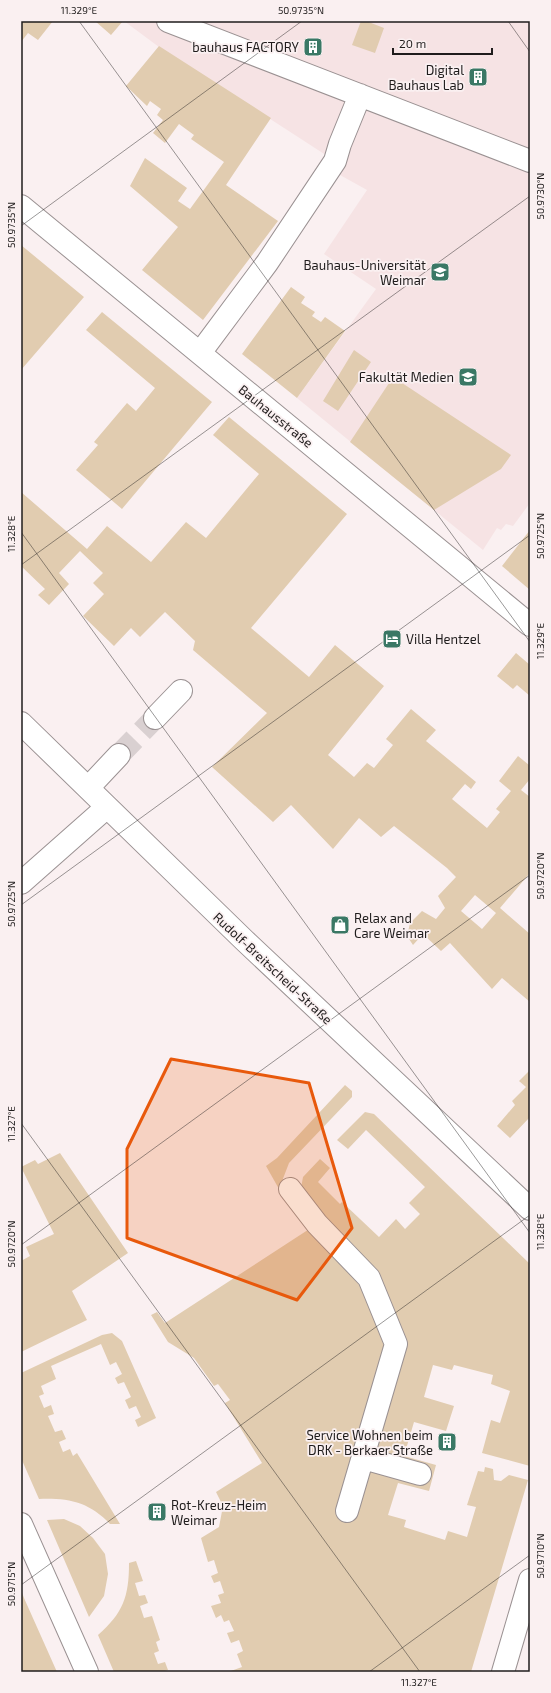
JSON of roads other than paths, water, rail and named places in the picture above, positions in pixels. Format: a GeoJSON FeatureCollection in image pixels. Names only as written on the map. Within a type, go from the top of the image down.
{"type":"FeatureCollection","features":[{"type":"Feature","properties":{"kind":"street"},"geometry":{"type":"LineString","coordinates":[[168,21],[530,161]]}},
{"type":"Feature","properties":{"kind":"street"},"geometry":{"type":"LineString","coordinates":[[200,353],[267,263],[336,161],[342,138],[360,95]]}},
{"type":"Feature","properties":{"kind":"street","name":"Bauhausstraße"},"geometry":{"type":"LineString","coordinates":[[21,206],[530,625]]}},
{"type":"Feature","properties":{"kind":"street"},"geometry":{"type":"LineString","coordinates":[[155,718],[181,691]]}},
{"type":"Feature","properties":{"kind":"street","name":"Rudolf-Breitscheid-Straße"},"geometry":{"type":"LineString","coordinates":[[21,723],[244,940],[530,1209]]}},
{"type":"Feature","properties":{"kind":"street"},"geometry":{"type":"LineString","coordinates":[[88,788],[119,755]]}},
{"type":"Feature","properties":{"kind":"street"},"geometry":{"type":"LineString","coordinates":[[21,883],[107,807]]}},
{"type":"Feature","properties":{"kind":"street"},"geometry":{"type":"LineString","coordinates":[[290,1189],[317,1224],[369,1278],[396,1344],[347,1511]]}},
{"type":"Feature","properties":{"kind":"street"},"geometry":{"type":"LineString","coordinates":[[363,1458],[420,1474]]}},
{"type":"Feature","properties":{"kind":"street"},"geometry":{"type":"LineString","coordinates":[[21,1524],[87,1672]]}},
{"type":"Feature","properties":{"kind":"street"},"geometry":{"type":"LineString","coordinates":[[503,1672],[530,1580]]}},
{"type":"Feature","properties":{"kind":"tunnel"},"geometry":{"type":"LineString","coordinates":[[119,755],[155,718]]}},
{"type":"Feature","properties":{"kind":"place","name":"bauhaus FACTORY"},"geometry":{"type":"Point","coordinates":[313,47]}},
{"type":"Feature","properties":{"kind":"place","name":"Digital Bauhaus Lab"},"geometry":{"type":"Point","coordinates":[478,77]}},
{"type":"Feature","properties":{"kind":"place","name":"Bauhaus-Universität Weimar"},"geometry":{"type":"Point","coordinates":[440,272]}},
{"type":"Feature","properties":{"kind":"place","name":"Fakultät Medien"},"geometry":{"type":"Point","coordinates":[468,377]}},
{"type":"Feature","properties":{"kind":"place","name":"Villa Hentzel"},"geometry":{"type":"Point","coordinates":[392,639]}},
{"type":"Feature","properties":{"kind":"place","name":"Relax and Care Weimar"},"geometry":{"type":"Point","coordinates":[340,925]}},
{"type":"Feature","properties":{"kind":"place","name":"Service Wohnen beim DRK - Berkaer Straße"},"geometry":{"type":"Point","coordinates":[447,1442]}},
{"type":"Feature","properties":{"kind":"place","name":"Rot-Kreuz-Heim Weimar"},"geometry":{"type":"Point","coordinates":[157,1512]}}]}
